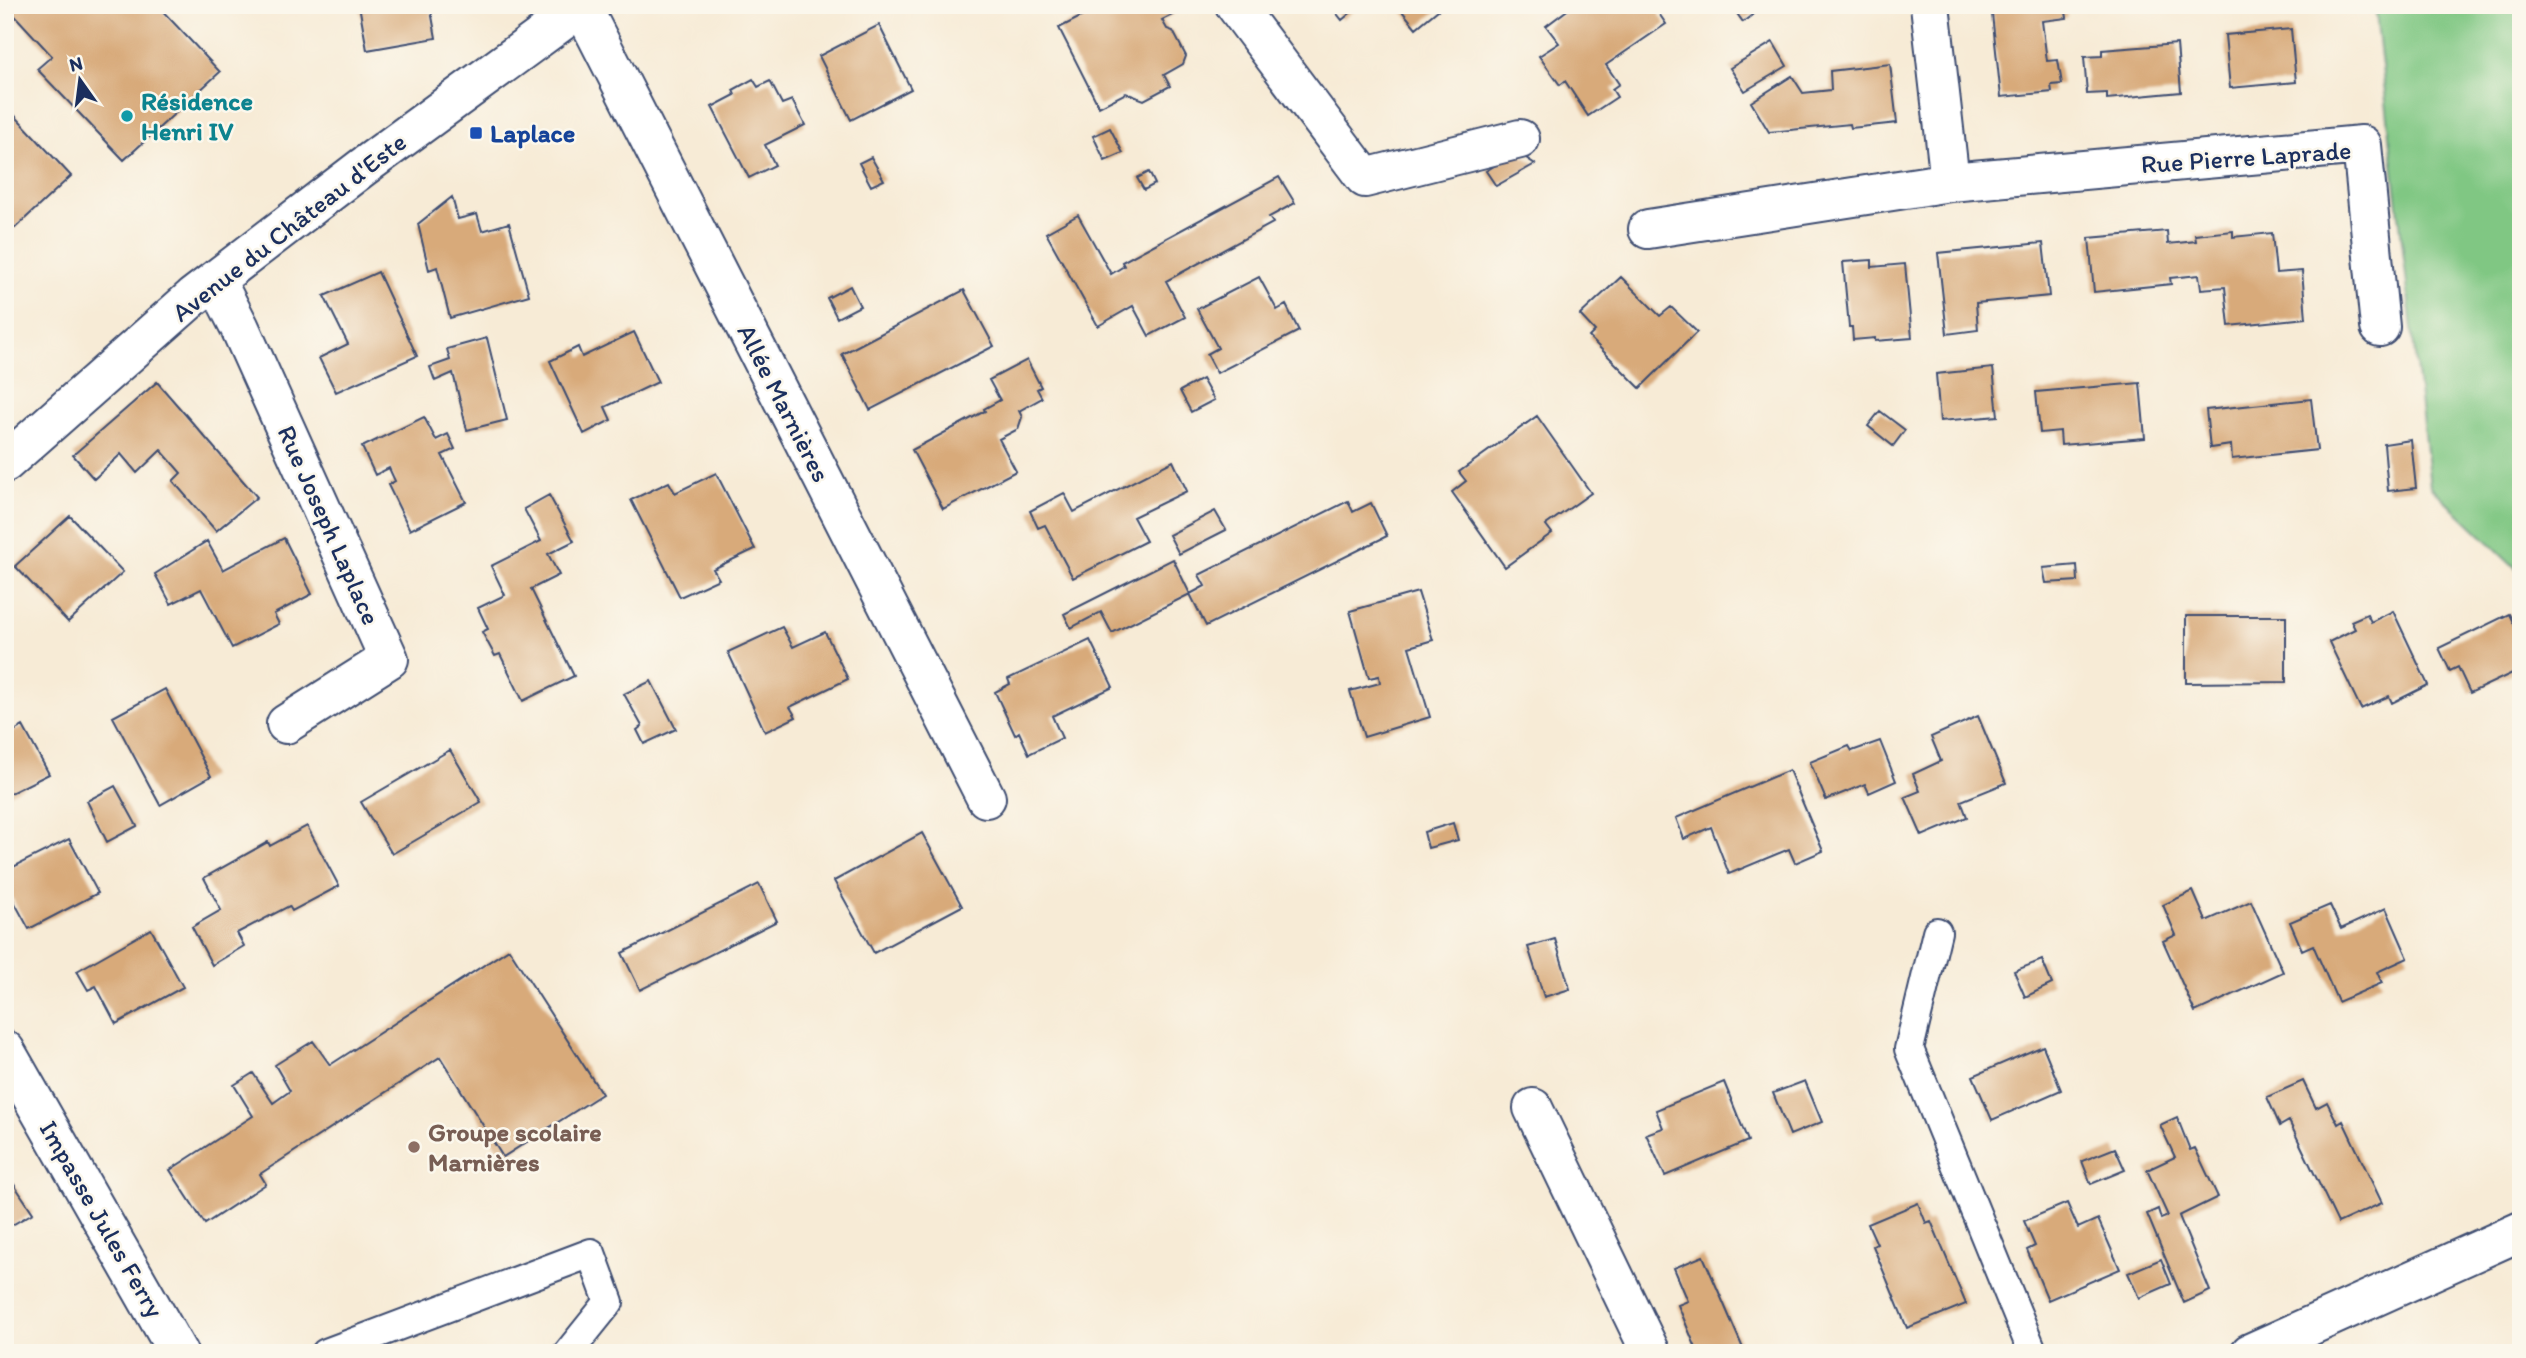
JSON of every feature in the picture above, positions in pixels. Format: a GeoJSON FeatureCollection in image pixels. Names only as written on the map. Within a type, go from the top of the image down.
{"type":"FeatureCollection","features":[{"type":"Feature","properties":{"kind":"street"},"geometry":{"type":"LineString","coordinates":[[1235,5],[1365,178],[1520,139]]}},
{"type":"Feature","properties":{"kind":"street"},"geometry":{"type":"LineString","coordinates":[[1930,5],[1950,182]]}},
{"type":"Feature","properties":{"kind":"street","name":"Avenue du Château d'Este"},"geometry":{"type":"LineString","coordinates":[[5,463],[193,298],[363,167],[583,6]]}},
{"type":"Feature","properties":{"kind":"street","name":"Allée Marnières"},"geometry":{"type":"LineString","coordinates":[[583,6],[986,798]]}},
{"type":"Feature","properties":{"kind":"street","name":"Rue Pierre Laprade"},"geometry":{"type":"LineString","coordinates":[[1648,229],[1950,182],[2362,145],[2379,327]]}},
{"type":"Feature","properties":{"kind":"street","name":"Rue Joseph Laplace"},"geometry":{"type":"LineString","coordinates":[[216,281],[240,328],[389,659],[286,724]]}},
{"type":"Feature","properties":{"kind":"street","name":"Impasse Jules Ferry"},"geometry":{"type":"LineString","coordinates":[[5,1050],[178,1353]]}},
{"type":"Feature","properties":{"kind":"street"},"geometry":{"type":"LineString","coordinates":[[1533,1108],[1651,1353]]}},
{"type":"Feature","properties":{"kind":"street"},"geometry":{"type":"LineString","coordinates":[[2250,1353],[2521,1231]]}},
{"type":"Feature","properties":{"kind":"lane"},"geometry":{"type":"LineString","coordinates":[[1937,932],[1909,1049],[2033,1353]]}},
{"type":"Feature","properties":{"kind":"lane"},"geometry":{"type":"LineString","coordinates":[[326,1353],[591,1253],[609,1302],[568,1353]]}},
{"type":"Feature","properties":{"kind":"green space"},"geometry":{"type":"Polygon","coordinates":[[[2375,5],[2521,5],[2521,573],[2430,486],[2375,5]]]}},
{"type":"Feature","properties":{"kind":"building","name":"Résidence Henri IV"},"geometry":{"type":"Polygon","coordinates":[[[5,5],[157,5],[220,72],[124,160],[37,69],[52,56],[5,5]]]}},
{"type":"Feature","properties":{"kind":"building"},"geometry":{"type":"Polygon","coordinates":[[[359,5],[430,5],[436,38],[367,50],[359,5]]]}},
{"type":"Feature","properties":{"kind":"building"},"geometry":{"type":"Polygon","coordinates":[[[1104,5],[1169,5],[1174,14],[1162,20],[1167,29],[1173,31],[1186,56],[1183,64],[1164,75],[1170,86],[1144,100],[1126,93],[1099,107],[1059,28],[1104,5]]]}},
{"type":"Feature","properties":{"kind":"building"},"geometry":{"type":"Polygon","coordinates":[[[1330,5],[1360,5],[1342,20],[1330,5]]]}},
{"type":"Feature","properties":{"kind":"building"},"geometry":{"type":"Polygon","coordinates":[[[1397,5],[1444,5],[1416,28],[1397,5]]]}},
{"type":"Feature","properties":{"kind":"building"},"geometry":{"type":"Polygon","coordinates":[[[1574,5],[1653,5],[1666,24],[1606,65],[1619,84],[1612,89],[1617,97],[1588,116],[1565,81],[1560,85],[1539,56],[1559,43],[1546,26],[1574,5]]]}},
{"type":"Feature","properties":{"kind":"building"},"geometry":{"type":"Polygon","coordinates":[[[1731,5],[1765,5],[1743,22],[1731,5]]]}},
{"type":"Feature","properties":{"kind":"building"},"geometry":{"type":"Polygon","coordinates":[[[1991,5],[2065,5],[2067,18],[2042,21],[2047,61],[2058,60],[2062,84],[2051,85],[2052,92],[2001,97],[1991,5]]]}},
{"type":"Feature","properties":{"kind":"building"},"geometry":{"type":"Polygon","coordinates":[[[879,25],[911,89],[851,120],[819,56],[879,25]]]}},
{"type":"Feature","properties":{"kind":"building"},"geometry":{"type":"Polygon","coordinates":[[[2291,29],[2296,82],[2230,88],[2225,35],[2291,29]]]}},
{"type":"Feature","properties":{"kind":"building"},"geometry":{"type":"Polygon","coordinates":[[[1773,42],[1787,66],[1745,91],[1730,68],[1773,42]]]}},
{"type":"Feature","properties":{"kind":"building"},"geometry":{"type":"Polygon","coordinates":[[[2177,44],[2181,92],[2107,99],[2107,93],[2087,94],[2084,57],[2102,56],[2102,50],[2177,44]]]}},
{"type":"Feature","properties":{"kind":"building"},"geometry":{"type":"Polygon","coordinates":[[[1890,64],[1897,123],[1851,128],[1850,124],[1769,132],[1751,102],[1792,76],[1803,93],[1831,90],[1830,71],[1890,64]]]}},
{"type":"Feature","properties":{"kind":"building"},"geometry":{"type":"Polygon","coordinates":[[[753,79],[758,87],[770,81],[782,104],[792,100],[805,125],[765,145],[775,165],[749,178],[712,107],[735,95],[733,90],[753,79]]]}},
{"type":"Feature","properties":{"kind":"building"},"geometry":{"type":"Polygon","coordinates":[[[5,105],[71,176],[15,228],[5,217],[5,105]]]}},
{"type":"Feature","properties":{"kind":"building"},"geometry":{"type":"Polygon","coordinates":[[[1110,128],[1123,153],[1105,161],[1093,136],[1110,128]]]}},
{"type":"Feature","properties":{"kind":"building"},"geometry":{"type":"Polygon","coordinates":[[[1517,152],[1535,164],[1496,186],[1486,171],[1517,152]]]}},
{"type":"Feature","properties":{"kind":"building"},"geometry":{"type":"Polygon","coordinates":[[[871,157],[884,180],[871,186],[859,163],[871,157]]]}},
{"type":"Feature","properties":{"kind":"building"},"geometry":{"type":"Polygon","coordinates":[[[1149,172],[1155,184],[1144,190],[1137,178],[1149,172]]]}},
{"type":"Feature","properties":{"kind":"building"},"geometry":{"type":"Polygon","coordinates":[[[1279,177],[1295,203],[1269,217],[1273,223],[1166,281],[1185,317],[1149,336],[1133,306],[1098,326],[1046,233],[1078,215],[1111,274],[1124,266],[1122,262],[1279,177]]]}},
{"type":"Feature","properties":{"kind":"building"},"geometry":{"type":"Polygon","coordinates":[[[452,197],[458,219],[477,214],[482,231],[509,223],[529,295],[450,318],[437,267],[429,270],[418,224],[452,197]]]}},
{"type":"Feature","properties":{"kind":"building"},"geometry":{"type":"Polygon","coordinates":[[[2167,231],[2168,244],[2196,241],[2195,235],[2233,231],[2233,237],[2272,233],[2276,273],[2302,271],[2306,318],[2229,326],[2225,287],[2201,289],[2199,275],[2170,278],[2171,284],[2094,292],[2089,238],[2167,231]]]}},
{"type":"Feature","properties":{"kind":"building"},"geometry":{"type":"Polygon","coordinates":[[[2043,243],[2049,296],[1976,303],[1978,330],[1947,334],[1938,253],[2043,243]]]}},
{"type":"Feature","properties":{"kind":"building"},"geometry":{"type":"Polygon","coordinates":[[[1872,260],[1872,267],[1905,264],[1912,338],[1853,340],[1852,327],[1849,327],[1843,262],[1872,260]]]}},
{"type":"Feature","properties":{"kind":"building"},"geometry":{"type":"Polygon","coordinates":[[[378,272],[417,356],[336,392],[319,358],[348,344],[324,296],[378,272]]]}},
{"type":"Feature","properties":{"kind":"building"},"geometry":{"type":"Polygon","coordinates":[[[1259,277],[1277,310],[1286,305],[1299,331],[1217,373],[1207,354],[1218,348],[1197,309],[1259,277]]]}},
{"type":"Feature","properties":{"kind":"building"},"geometry":{"type":"Polygon","coordinates":[[[1621,277],[1660,316],[1671,307],[1697,332],[1640,388],[1589,337],[1595,331],[1580,315],[1621,277]]]}},
{"type":"Feature","properties":{"kind":"building"},"geometry":{"type":"Polygon","coordinates":[[[850,286],[860,306],[837,318],[827,298],[850,286]]]}},
{"type":"Feature","properties":{"kind":"building"},"geometry":{"type":"Polygon","coordinates":[[[964,290],[994,346],[870,410],[842,354],[964,290]]]}},
{"type":"Feature","properties":{"kind":"building"},"geometry":{"type":"Polygon","coordinates":[[[634,332],[658,382],[605,407],[611,420],[584,434],[550,361],[578,347],[582,357],[634,332]]]}},
{"type":"Feature","properties":{"kind":"building"},"geometry":{"type":"Polygon","coordinates":[[[487,338],[507,420],[467,430],[453,373],[435,381],[430,367],[450,360],[447,349],[487,338]]]}},
{"type":"Feature","properties":{"kind":"building"},"geometry":{"type":"Polygon","coordinates":[[[1027,360],[1041,387],[1037,389],[1042,398],[1019,411],[1022,417],[1018,429],[999,439],[1016,471],[943,509],[912,450],[985,411],[984,409],[1000,400],[989,380],[1027,360]]]}},
{"type":"Feature","properties":{"kind":"building"},"geometry":{"type":"Polygon","coordinates":[[[1993,368],[1998,416],[1940,421],[1936,374],[1993,368]]]}},
{"type":"Feature","properties":{"kind":"building"},"geometry":{"type":"Polygon","coordinates":[[[1202,379],[1214,400],[1191,412],[1180,391],[1202,379]]]}},
{"type":"Feature","properties":{"kind":"building"},"geometry":{"type":"Polygon","coordinates":[[[157,382],[257,497],[216,531],[173,481],[181,473],[161,450],[137,473],[121,454],[94,479],[73,455],[157,382]]]}},
{"type":"Feature","properties":{"kind":"building"},"geometry":{"type":"Polygon","coordinates":[[[2140,383],[2145,438],[2061,445],[2060,431],[2040,433],[2036,392],[2140,383]]]}},
{"type":"Feature","properties":{"kind":"building"},"geometry":{"type":"Polygon","coordinates":[[[2311,399],[2317,450],[2232,459],[2231,445],[2210,448],[2206,410],[2311,399]]]}},
{"type":"Feature","properties":{"kind":"building"},"geometry":{"type":"Polygon","coordinates":[[[1880,411],[1905,430],[1893,446],[1868,426],[1880,411]]]}},
{"type":"Feature","properties":{"kind":"building"},"geometry":{"type":"Polygon","coordinates":[[[1537,416],[1591,493],[1546,525],[1552,533],[1505,567],[1452,492],[1466,481],[1459,472],[1537,416]]]}},
{"type":"Feature","properties":{"kind":"building"},"geometry":{"type":"Polygon","coordinates":[[[424,417],[436,440],[448,434],[455,449],[442,455],[466,502],[410,530],[388,485],[395,481],[389,468],[375,475],[362,447],[424,417]]]}},
{"type":"Feature","properties":{"kind":"building"},"geometry":{"type":"Polygon","coordinates":[[[2411,440],[2416,488],[2388,491],[2384,444],[2411,440]]]}},
{"type":"Feature","properties":{"kind":"building"},"geometry":{"type":"Polygon","coordinates":[[[1173,461],[1187,491],[1133,517],[1146,541],[1073,578],[1045,525],[1038,528],[1030,511],[1064,493],[1074,512],[1173,461]]]}},
{"type":"Feature","properties":{"kind":"building"},"geometry":{"type":"Polygon","coordinates":[[[716,473],[755,549],[713,569],[719,579],[680,597],[631,500],[669,482],[675,493],[716,473]]]}},
{"type":"Feature","properties":{"kind":"building"},"geometry":{"type":"Polygon","coordinates":[[[549,495],[574,541],[548,554],[559,575],[531,589],[574,676],[523,701],[500,654],[495,656],[482,632],[488,629],[478,608],[505,595],[491,566],[541,541],[524,509],[549,495]]]}},
{"type":"Feature","properties":{"kind":"building"},"geometry":{"type":"Polygon","coordinates":[[[1348,501],[1353,512],[1371,503],[1387,536],[1206,626],[1190,594],[1205,586],[1199,575],[1348,501]]]}},
{"type":"Feature","properties":{"kind":"building"},"geometry":{"type":"Polygon","coordinates":[[[1215,511],[1226,530],[1179,554],[1169,535],[1215,511]]]}},
{"type":"Feature","properties":{"kind":"building"},"geometry":{"type":"Polygon","coordinates":[[[70,516],[123,572],[68,622],[15,566],[70,516]]]}},
{"type":"Feature","properties":{"kind":"building"},"geometry":{"type":"Polygon","coordinates":[[[284,538],[312,594],[274,614],[279,624],[232,648],[201,589],[171,604],[155,574],[207,541],[223,570],[284,538]]]}},
{"type":"Feature","properties":{"kind":"building"},"geometry":{"type":"Polygon","coordinates":[[[1173,559],[1190,594],[1112,633],[1101,612],[1071,628],[1064,614],[1173,559]]]}},
{"type":"Feature","properties":{"kind":"building"},"geometry":{"type":"Polygon","coordinates":[[[2077,565],[2078,581],[2046,583],[2043,568],[2077,565]]]}},
{"type":"Feature","properties":{"kind":"building"},"geometry":{"type":"Polygon","coordinates":[[[1418,592],[1433,640],[1409,647],[1430,717],[1364,737],[1350,691],[1380,683],[1379,676],[1369,678],[1350,611],[1418,592]]]}},
{"type":"Feature","properties":{"kind":"building"},"geometry":{"type":"Polygon","coordinates":[[[2393,611],[2428,685],[2392,703],[2389,696],[2361,709],[2329,642],[2355,629],[2351,621],[2367,614],[2371,622],[2393,611]]]}},
{"type":"Feature","properties":{"kind":"building"},"geometry":{"type":"Polygon","coordinates":[[[2509,614],[2521,639],[2521,669],[2470,693],[2458,667],[2450,671],[2439,648],[2509,614]]]}},
{"type":"Feature","properties":{"kind":"building"},"geometry":{"type":"Polygon","coordinates":[[[2186,616],[2286,616],[2286,682],[2186,683],[2186,616]]]}},
{"type":"Feature","properties":{"kind":"building"},"geometry":{"type":"Polygon","coordinates":[[[782,627],[793,647],[825,632],[848,679],[790,707],[796,717],[765,732],[728,652],[782,627]]]}},
{"type":"Feature","properties":{"kind":"building"},"geometry":{"type":"Polygon","coordinates":[[[1090,640],[1113,687],[1052,716],[1062,738],[1029,754],[1019,732],[1015,735],[995,692],[1010,684],[1008,679],[1090,640]]]}},
{"type":"Feature","properties":{"kind":"building"},"geometry":{"type":"Polygon","coordinates":[[[651,681],[676,729],[644,744],[637,730],[642,726],[624,694],[651,681]]]}},
{"type":"Feature","properties":{"kind":"building"},"geometry":{"type":"Polygon","coordinates":[[[165,689],[211,776],[160,805],[113,717],[165,689]]]}},
{"type":"Feature","properties":{"kind":"building"},"geometry":{"type":"Polygon","coordinates":[[[1978,716],[2006,783],[1961,801],[1967,817],[1922,836],[1905,797],[1920,791],[1913,774],[1941,761],[1931,737],[1978,716]]]}},
{"type":"Feature","properties":{"kind":"building"},"geometry":{"type":"Polygon","coordinates":[[[23,726],[49,774],[5,796],[5,736],[23,726]]]}},
{"type":"Feature","properties":{"kind":"building"},"geometry":{"type":"Polygon","coordinates":[[[1880,741],[1896,781],[1869,793],[1865,784],[1826,800],[1810,762],[1849,746],[1852,751],[1880,741]]]}},
{"type":"Feature","properties":{"kind":"building"},"geometry":{"type":"Polygon","coordinates":[[[450,750],[481,802],[392,854],[361,802],[450,750]]]}},
{"type":"Feature","properties":{"kind":"building"},"geometry":{"type":"Polygon","coordinates":[[[1789,770],[1823,851],[1795,863],[1789,849],[1729,874],[1711,827],[1684,839],[1676,818],[1789,770]]]}},
{"type":"Feature","properties":{"kind":"building"},"geometry":{"type":"Polygon","coordinates":[[[115,786],[137,826],[107,842],[87,801],[115,786]]]}},
{"type":"Feature","properties":{"kind":"building"},"geometry":{"type":"Polygon","coordinates":[[[1453,823],[1458,840],[1428,848],[1424,832],[1453,823]]]}},
{"type":"Feature","properties":{"kind":"building"},"geometry":{"type":"Polygon","coordinates":[[[307,826],[339,886],[292,911],[289,906],[237,933],[244,946],[212,965],[192,927],[221,910],[204,878],[268,842],[270,846],[307,826]]]}},
{"type":"Feature","properties":{"kind":"building"},"geometry":{"type":"Polygon","coordinates":[[[922,833],[962,906],[874,953],[834,881],[922,833]]]}},
{"type":"Feature","properties":{"kind":"building"},"geometry":{"type":"Polygon","coordinates":[[[69,839],[98,893],[29,929],[5,885],[5,871],[69,839]]]}},
{"type":"Feature","properties":{"kind":"building"},"geometry":{"type":"Polygon","coordinates":[[[759,884],[777,921],[640,990],[622,953],[759,884]]]}},
{"type":"Feature","properties":{"kind":"building"},"geometry":{"type":"Polygon","coordinates":[[[2193,891],[2206,921],[2251,901],[2283,972],[2195,1012],[2163,941],[2176,935],[2163,905],[2193,891]]]}},
{"type":"Feature","properties":{"kind":"building"},"geometry":{"type":"Polygon","coordinates":[[[2330,905],[2341,929],[2386,908],[2408,958],[2377,972],[2382,983],[2338,1002],[2313,945],[2302,950],[2290,922],[2330,905]]]}},
{"type":"Feature","properties":{"kind":"building"},"geometry":{"type":"Polygon","coordinates":[[[151,929],[183,987],[116,1024],[96,986],[88,990],[77,971],[151,929]]]}},
{"type":"Feature","properties":{"kind":"building"},"geometry":{"type":"Polygon","coordinates":[[[1555,939],[1570,989],[1544,997],[1528,947],[1555,939]]]}},
{"type":"Feature","properties":{"kind":"building"},"geometry":{"type":"Polygon","coordinates":[[[509,949],[602,1094],[503,1157],[440,1057],[260,1174],[266,1184],[205,1224],[170,1170],[253,1116],[234,1085],[253,1073],[273,1103],[290,1091],[275,1065],[313,1041],[330,1065],[509,949]]]}},
{"type":"Feature","properties":{"kind":"building"},"geometry":{"type":"Polygon","coordinates":[[[2042,960],[2052,984],[2025,997],[2014,971],[2042,960]]]}},
{"type":"Feature","properties":{"kind":"building"},"geometry":{"type":"Polygon","coordinates":[[[2043,1046],[2061,1090],[1992,1120],[1973,1076],[2043,1046]]]}},
{"type":"Feature","properties":{"kind":"building"},"geometry":{"type":"Polygon","coordinates":[[[1805,1081],[1822,1122],[1790,1135],[1773,1093],[1805,1081]]]}},
{"type":"Feature","properties":{"kind":"building"},"geometry":{"type":"Polygon","coordinates":[[[2303,1081],[2316,1108],[2327,1102],[2338,1124],[2343,1121],[2382,1203],[2338,1223],[2289,1121],[2280,1126],[2267,1097],[2303,1081]]]}},
{"type":"Feature","properties":{"kind":"building"},"geometry":{"type":"Polygon","coordinates":[[[1724,1082],[1748,1141],[1665,1176],[1646,1134],[1663,1128],[1656,1110],[1724,1082]]]}},
{"type":"Feature","properties":{"kind":"building"},"geometry":{"type":"Polygon","coordinates":[[[2177,1117],[2190,1150],[2195,1148],[2218,1197],[2179,1216],[2210,1291],[2184,1303],[2147,1214],[2158,1209],[2161,1219],[2168,1216],[2147,1170],[2175,1157],[2160,1125],[2177,1117]]]}},
{"type":"Feature","properties":{"kind":"building"},"geometry":{"type":"Polygon","coordinates":[[[2115,1148],[2125,1170],[2091,1184],[2082,1161],[2115,1148]]]}},
{"type":"Feature","properties":{"kind":"building"},"geometry":{"type":"Polygon","coordinates":[[[5,1171],[33,1213],[5,1229],[5,1171]]]}},
{"type":"Feature","properties":{"kind":"building"},"geometry":{"type":"Polygon","coordinates":[[[1918,1203],[1926,1223],[1931,1221],[1966,1304],[1907,1328],[1873,1246],[1877,1244],[1868,1224],[1918,1203]]]}},
{"type":"Feature","properties":{"kind":"building"},"geometry":{"type":"Polygon","coordinates":[[[2067,1203],[2078,1228],[2098,1219],[2120,1269],[2048,1300],[2027,1250],[2035,1246],[2024,1221],[2067,1203]]]}},
{"type":"Feature","properties":{"kind":"building"},"geometry":{"type":"Polygon","coordinates":[[[1703,1256],[1745,1353],[1698,1353],[1678,1305],[1688,1301],[1674,1268],[1703,1256]]]}},
{"type":"Feature","properties":{"kind":"building"},"geometry":{"type":"Polygon","coordinates":[[[2161,1259],[2171,1284],[2139,1298],[2128,1273],[2161,1259]]]}},
{"type":"Feature","properties":{"kind":"place","name":"Résidence Henri IV"},"geometry":{"type":"Point","coordinates":[127,116]}},
{"type":"Feature","properties":{"kind":"place","name":"Laplace"},"geometry":{"type":"Point","coordinates":[476,133]}},
{"type":"Feature","properties":{"kind":"place","name":"Groupe scolaire Marnières"},"geometry":{"type":"Point","coordinates":[414,1147]}}]}
